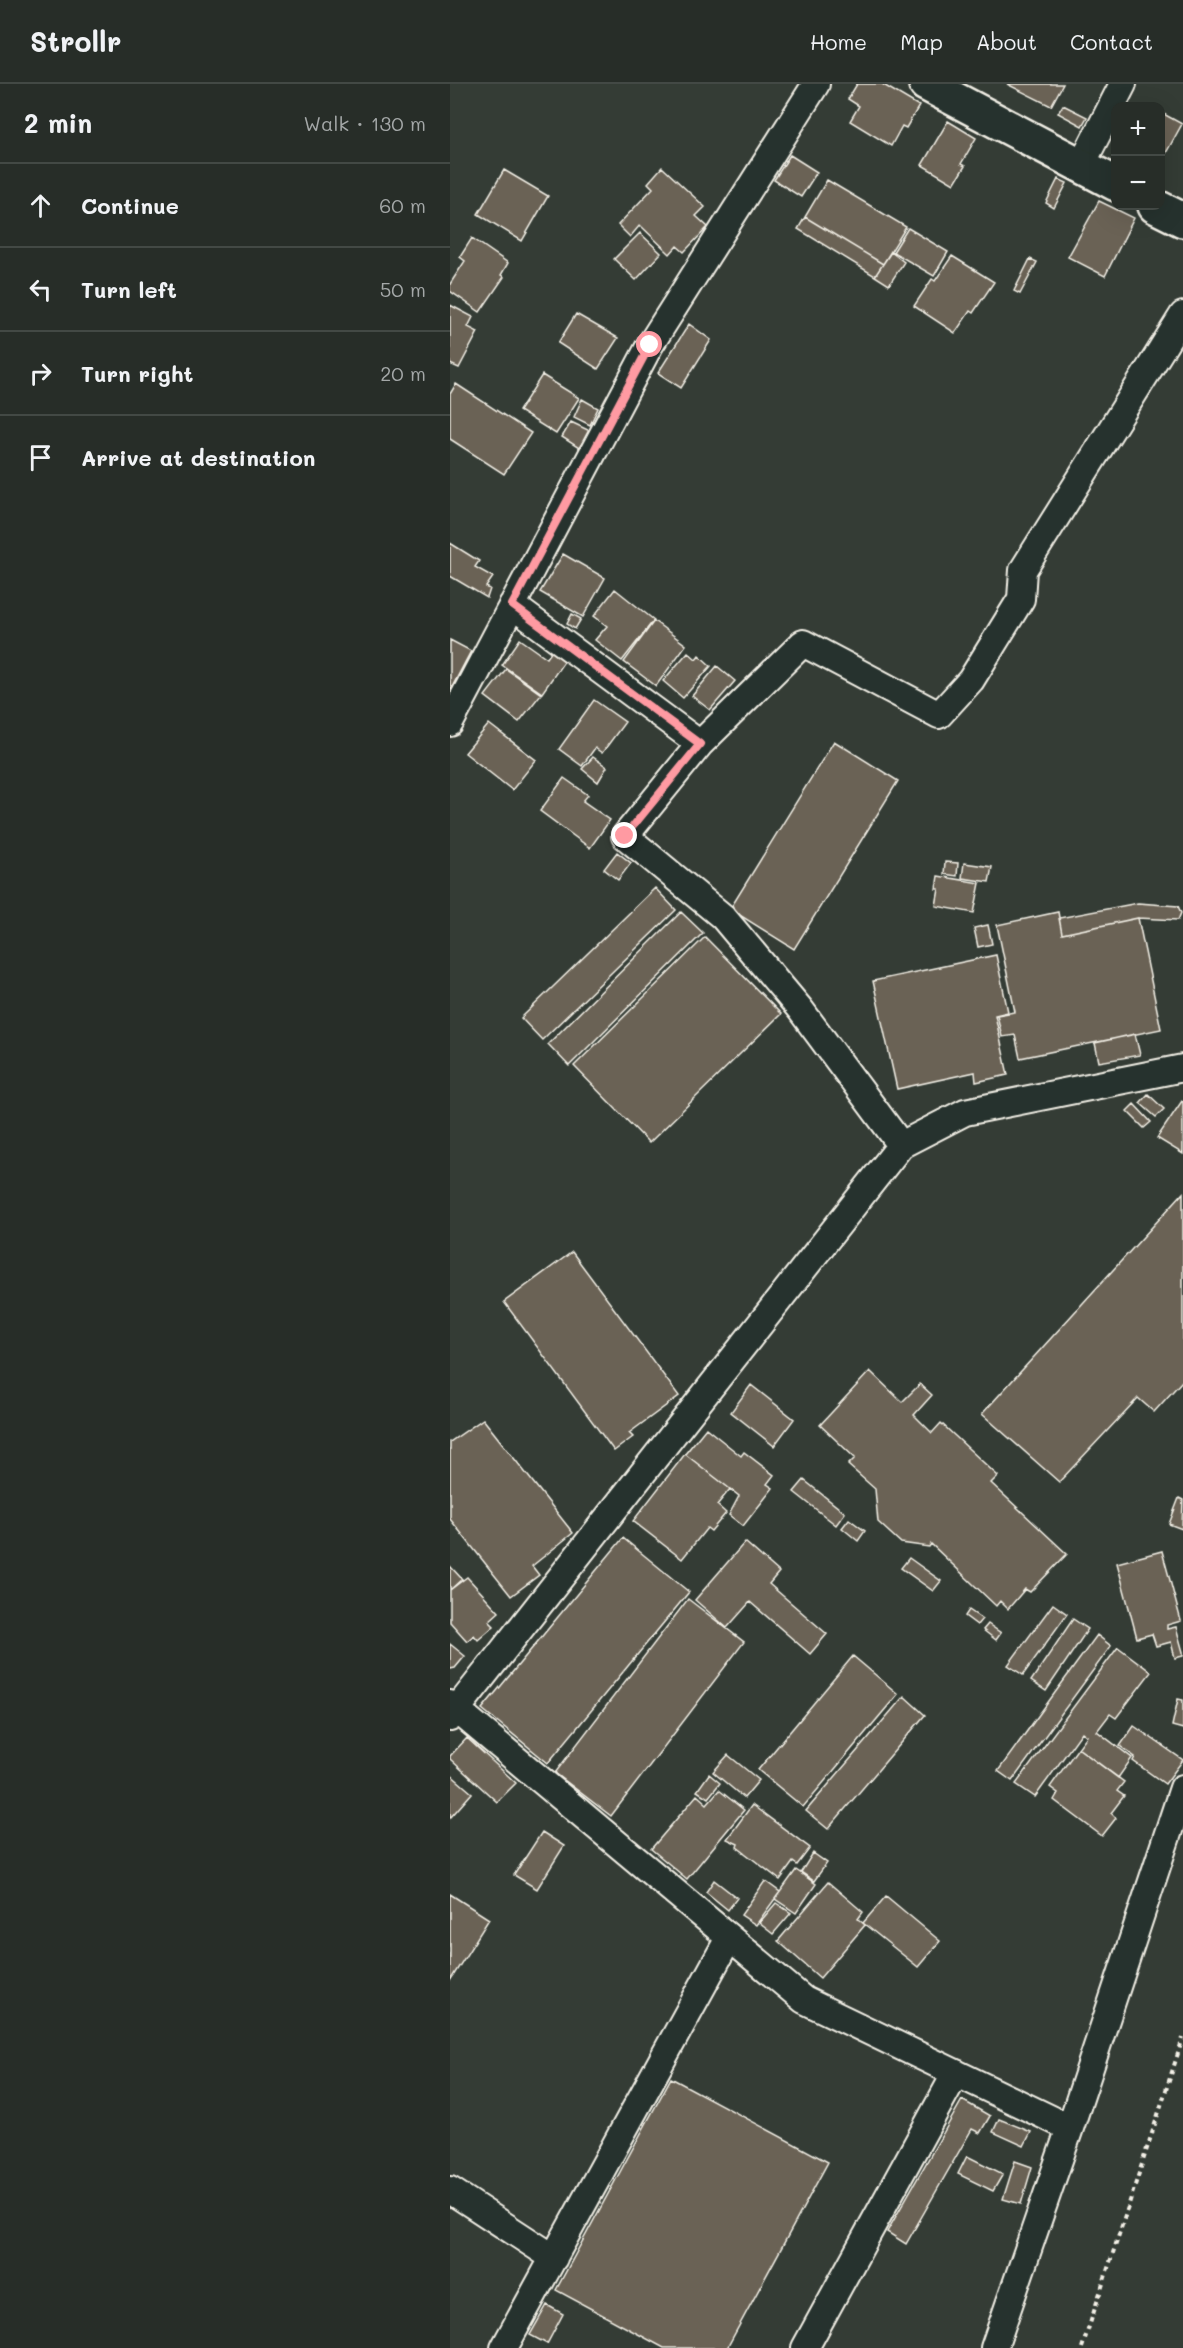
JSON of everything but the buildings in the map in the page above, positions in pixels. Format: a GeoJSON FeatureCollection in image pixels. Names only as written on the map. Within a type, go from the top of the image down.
{"type":"FeatureCollection","features":[{"type":"Feature","properties":{"kind":"street"},"geometry":{"type":"LineString","coordinates":[[450,723],[650,345],[816,84]]}},
{"type":"Feature","properties":{"kind":"street"},"geometry":{"type":"LineString","coordinates":[[926,84],[1111,181]]}},
{"type":"Feature","properties":{"kind":"street"},"geometry":{"type":"LineString","coordinates":[[1081,166],[1122,84]]}},
{"type":"Feature","properties":{"kind":"street"},"geometry":{"type":"LineString","coordinates":[[1163,210],[1183,220]]}},
{"type":"Feature","properties":{"kind":"street"},"geometry":{"type":"LineString","coordinates":[[901,1145],[800,1009],[723,917],[625,836],[700,744],[803,643],[939,715],[971,680],[1021,599],[1023,570],[1183,315]]}},
{"type":"Feature","properties":{"kind":"street"},"geometry":{"type":"LineString","coordinates":[[512,605],[700,744]]}},
{"type":"Feature","properties":{"kind":"street"},"geometry":{"type":"LineString","coordinates":[[1070,2128],[804,2000],[452,1711],[901,1145],[965,1112],[1183,1068]]}},
{"type":"Feature","properties":{"kind":"street"},"geometry":{"type":"LineString","coordinates":[[994,2348],[1183,1788]]}},
{"type":"Feature","properties":{"kind":"street"},"geometry":{"type":"LineString","coordinates":[[504,2348],[729,1938]]}},
{"type":"Feature","properties":{"kind":"street"},"geometry":{"type":"LineString","coordinates":[[805,2348],[956,2073]]}},
{"type":"Feature","properties":{"kind":"street"},"geometry":{"type":"LineString","coordinates":[[450,2190],[554,2258]]}},
{"type":"Feature","properties":{"kind":"path"},"geometry":{"type":"LineString","coordinates":[[1082,2348],[1183,2038]]}},
{"type":"Feature","properties":{"kind":"route"},"geometry":{"type":"LineString","coordinates":[[625,836],[700,744],[512,605],[650,345]]}}]}
